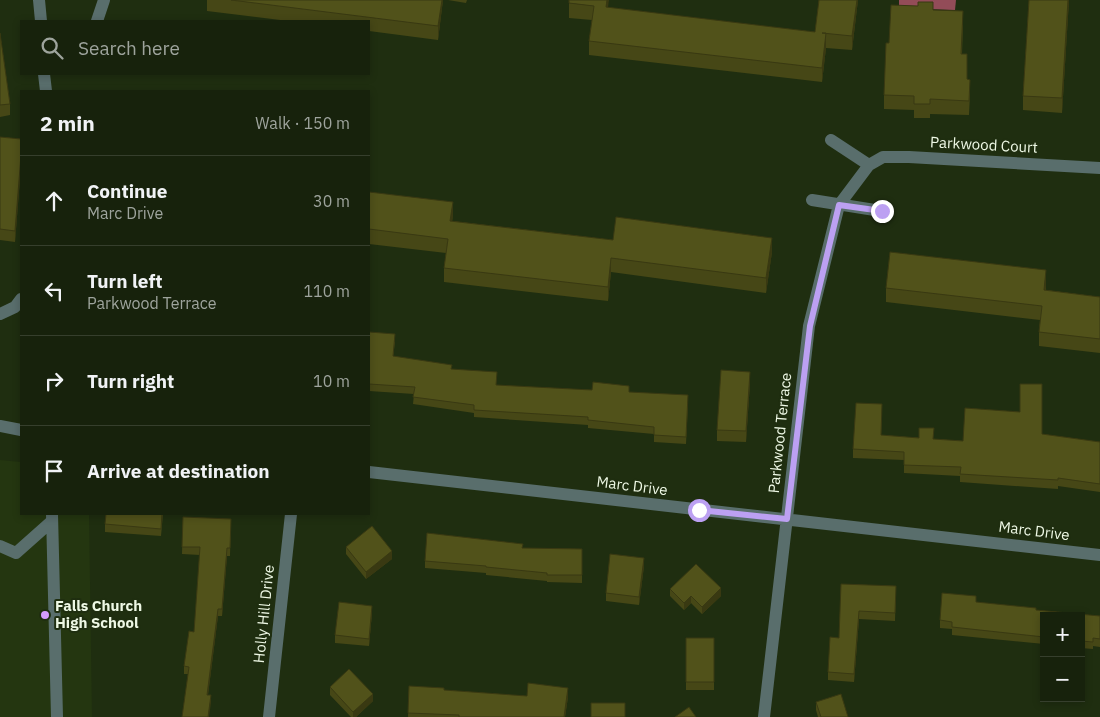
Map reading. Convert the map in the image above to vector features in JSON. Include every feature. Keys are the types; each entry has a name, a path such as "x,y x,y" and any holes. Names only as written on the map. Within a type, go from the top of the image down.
{"street":[{"path":"39,0 41,20"},
{"path":"97,20 104,0"},
{"path":"44,75 46,90"},
{"path":"831,140 869,165"},
{"name":"Parkwood Court","path":"869,165 884,157 909,157 1100,168"},
{"name":"Parkwood Terrace","path":"764,717 810,326 839,205 869,165"},
{"path":"812,200 882,211"},
{"path":"0,314 14,307 20,300"},
{"path":"0,426 20,430"},
{"name":"Marc Drive","path":"370,472 1100,555"},
{"name":"Holly Hill Drive","path":"269,717 292,515"},
{"path":"0,546 16,552 52,517"},
{"path":"52,517 57,717"}],"shaded area":[{"path":"899,0 956,0 955,10 899,8"},
{"name":"Falls Church High School","path":"0,460 20,462 20,515 89,515 92,717 0,717"}],"building":[{"path":"231,0 442,0 438,26"},
{"path":"569,0 607,0 606,7 815,32 819,0 857,0 852,36 826,33 822,68 589,41 594,6 569,3"},
{"path":"1029,0 1068,0 1062,98 1023,96"},
{"path":"918,2 933,2 933,10 963,11 961,54 967,54 967,79 970,80 969,101 930,99 930,104 914,104 914,96 884,95 886,43 889,43 891,5 918,6"},
{"path":"0,33 10,104 0,105"},
{"path":"0,137 20,139 20,168 15,231 0,229"},
{"path":"370,192 453,202 450,221 613,240 616,217 772,238 766,278 611,258 608,287 444,268 448,239 370,229"},
{"path":"890,252 1046,270 1044,290 1100,297 1100,339 1039,332 1042,306 886,288"},
{"path":"370,332 395,334 393,356 452,365 451,369 497,372 496,385 592,390 593,382 629,386 629,392 688,395 686,437 654,435 654,427 588,420 588,417 474,410 474,405 413,397 415,387 370,384"},
{"path":"721,370 750,372 746,431 717,430"},
{"path":"1020,384 1042,384 1042,434 1100,442 1100,484 1058,478 1058,480 960,474 961,467 904,465 904,452 853,449 856,403 882,404 881,435 919,438 919,428 934,428 933,439 963,441 965,408 1020,412"},
{"path":"106,515 162,515 161,529 105,524"},
{"path":"183,517 231,519 230,548 227,548 222,609 218,609 207,695 211,695 208,717 182,717 189,667 184,666 189,631 194,632 200,547 182,547"},
{"path":"372,526 392,551 366,572 346,547"},
{"path":"427,533 523,544 522,548 582,549 582,575 547,575 547,573 486,566 425,561"},
{"path":"610,554 644,558 639,597 606,593"},
{"path":"696,564 721,588 702,607 691,596 684,603 670,589"},
{"path":"841,584 896,586 895,613 859,611 854,674 828,672 830,637 839,638"},
{"path":"942,593 976,596 976,602 1057,612 1040,612 1040,637 952,627 952,622 940,620"},
{"path":"339,602 372,606 369,639 335,635"},
{"path":"1085,615 1100,616 1100,639 1093,638 1093,642 1085,641"},
{"path":"686,638 714,638 714,682 686,682"},
{"path":"349,669 373,694 353,712 330,687"},
{"path":"528,683 568,688 564,717 459,717 459,715 408,713 409,686 527,696"},
{"path":"841,694 848,717 821,717 816,702"},
{"path":"591,703 625,703 625,717 591,717"},
{"path":"689,707 696,717 675,717"}],"place":[{"name":"Falls Church High School","path":"45,615"}],"route":[{"path":"699,510 787,519 810,326 839,205 882,211"}]}
